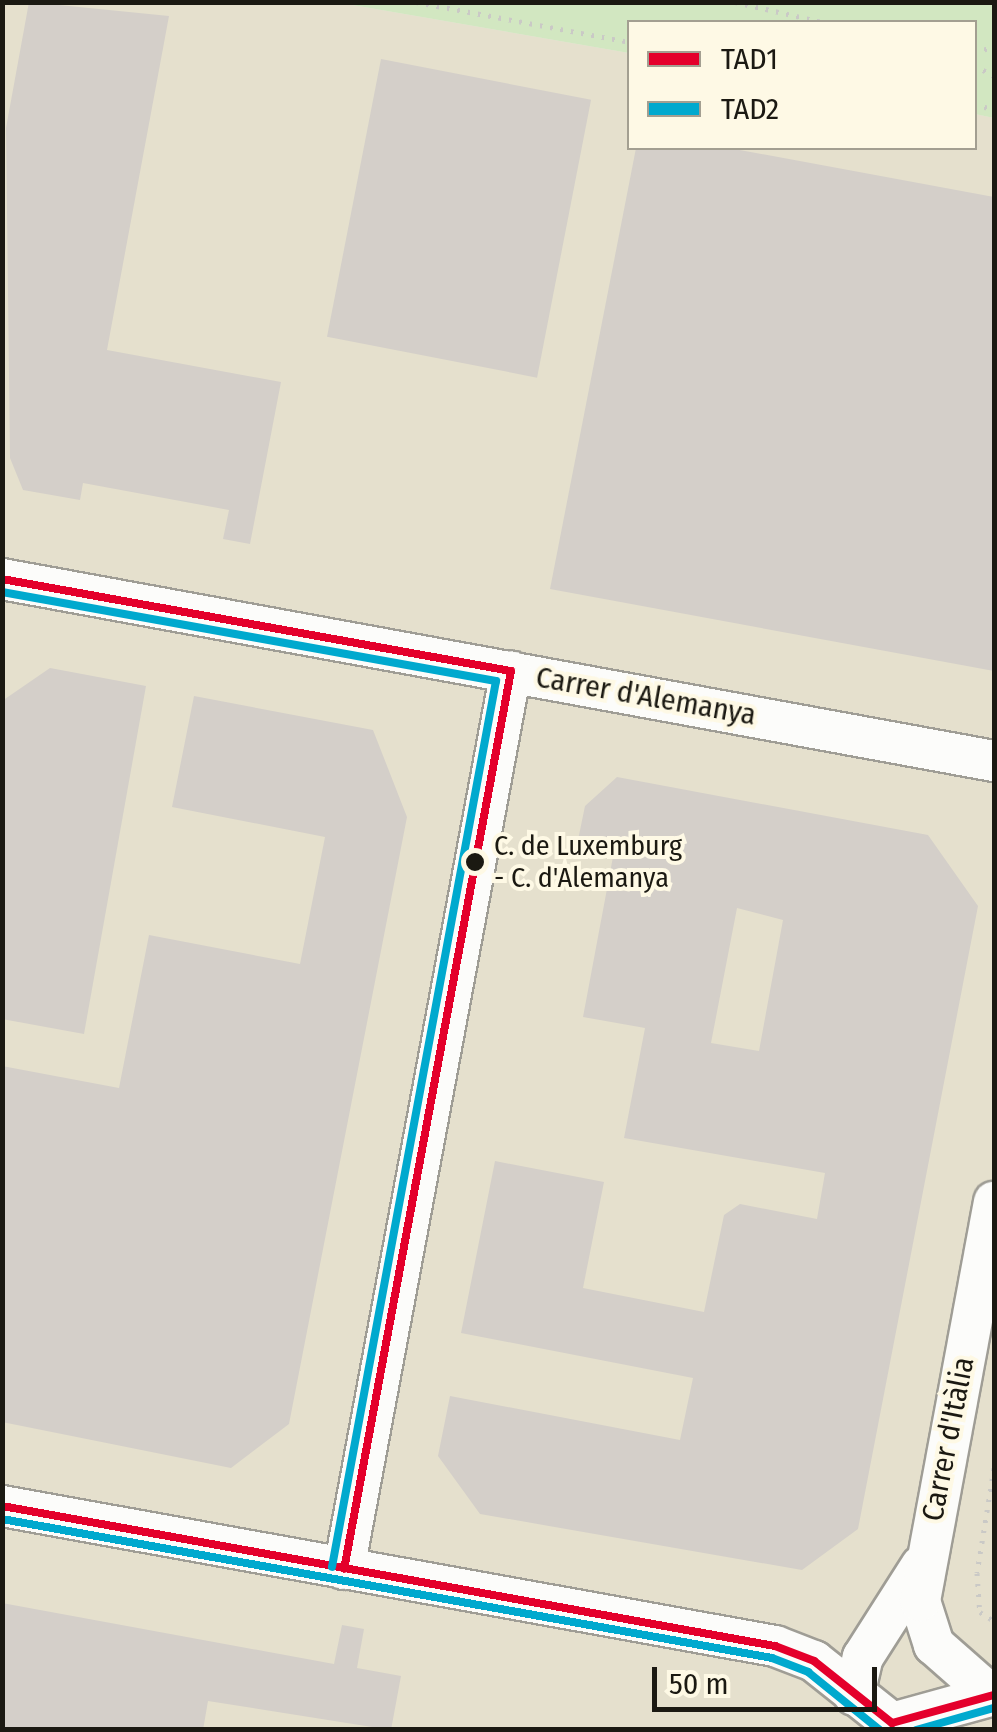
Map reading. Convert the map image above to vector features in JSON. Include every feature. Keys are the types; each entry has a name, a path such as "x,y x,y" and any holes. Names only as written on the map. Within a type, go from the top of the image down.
{"street":[{"name":"Carrer d'Alemanya","path":"2,579 994,761"},
{"path":"344,1569 511,671"},
{"name":"Carrer d'Itàlia","path":"993,1695 934,1645 920,1601 924,1558 994,1206"},
{"path":"2,1506 775,1646 814,1661 892,1726 993,1695"},
{"name":"Carrer d'Itàlia","path":"854,1695 863,1657 924,1558"}],"path":[{"path":"416,2 627,41"},
{"path":"735,2 813,20"},
{"path":"994,1468 977,1573 980,1612 994,1621"}],"shaded area":[{"path":"3,3 341,3 627,53 627,150 977,150 977,114 994,118 994,1729 3,1730"}],"green space":[{"path":"341,3 994,3 994,118 977,114 977,20 627,20 627,53"}],"building":[{"path":"29,2 169,16 107,350 281,382 250,544 223,539 229,510 83,483 80,500 23,490 10,458 6,128"},
{"path":"381,59 591,100 537,378 327,337"},
{"path":"636,150 740,150 994,197 994,671 550,589"},
{"path":"50,668 146,686 84,1034 2,1019 2,701"},
{"path":"194,696 373,730 407,817 289,1424 231,1468 2,1422 2,1066 119,1088 149,935 300,964 325,837 172,807"},
{"path":"617,777 928,835 978,906 858,1529 802,1570 480,1514 438,1456 450,1396 680,1440 693,1378 461,1333 495,1161 604,1182 583,1288 704,1312 724,1215 740,1204 817,1219 825,1173 624,1138 645,1028 583,1017 615,846 578,840 585,806","holes":["737,908 783,920 759,1051 711,1043"]},
{"path":"2,1603 334,1664 342,1625 364,1629 357,1668 401,1676 391,1730 208,1701 203,1730 2,1730"}],"transit line":[{"name":"TAD1","path":"2,579 511,671 344,1569"},
{"name":"TAD2","path":"2,592 496,681 332,1567"},
{"name":"TAD1","path":"2,1506 775,1646 814,1661 892,1723 994,1695"},
{"name":"TAD2","path":"2,1519 772,1658 808,1672 880,1730"},
{"name":"TAD2","path":"916,1730 994,1708"}],"place":[{"name":"C. de Luxemburg - C. d'Alemanya","path":"475,862"}]}
